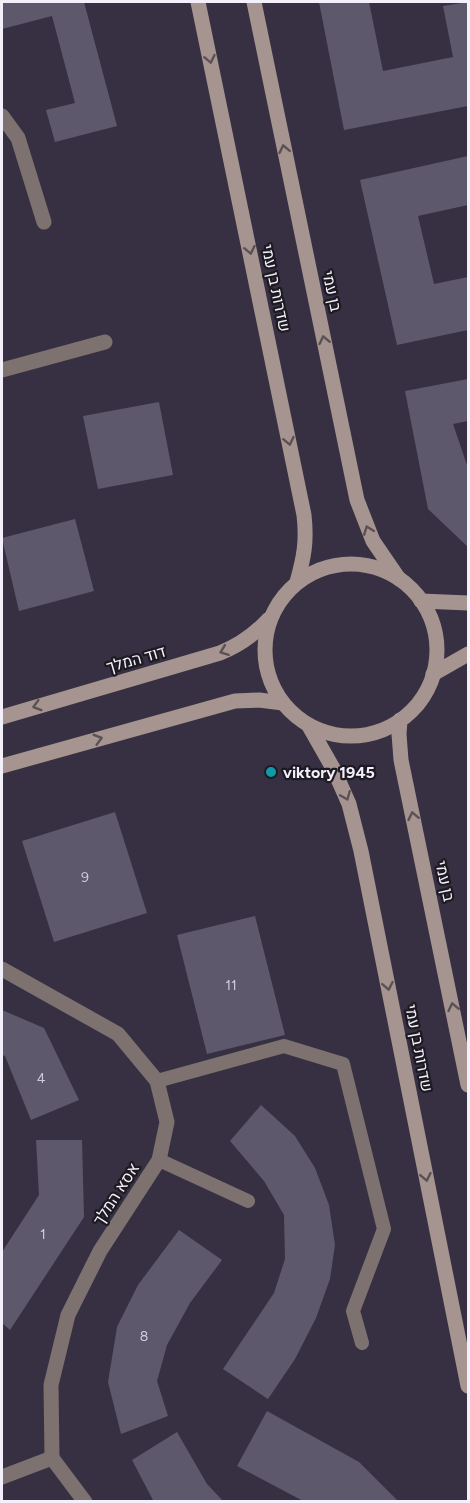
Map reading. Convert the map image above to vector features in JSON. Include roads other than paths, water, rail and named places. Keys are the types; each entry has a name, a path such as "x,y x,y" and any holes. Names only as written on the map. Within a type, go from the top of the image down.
{"main road":[{"name":"שדרות בן עמי","path":"198,2 304,515 305,554 297,582"},
{"name":"בן עמי","path":"254,2 357,500 373,541 399,579"},
{"path":"358,564 380,569 399,579 421,601 436,637 434,674 426,692 415,708 384,730 356,735 327,733 309,726 283,703 272,684 265,662 265,639 271,617 282,598 297,582 316,571 337,565 358,564"},
{"path":"421,601 468,603"},
{"name":"דוד המלך","path":"2,717 220,653 255,635 271,617"},
{"path":"434,674 461,656 468,654"},
{"path":"2,766 235,701 259,700 283,703"},
{"name":"בן עמי","path":"400,720 401,760 468,1085"},
{"name":"שדרות בן עמי","path":"309,726 334,770 352,814 468,1386"}],"street":[{"path":"2,117 18,138 44,222"},
{"path":"2,370 105,342"},
{"name":"אסא המלך","path":"2,969 118,1034 157,1081 167,1122 159,1160 100,1251 68,1315 51,1385 52,1458"},
{"path":"2,1477 52,1458 85,1502"}],"lane":[{"path":"157,1081 284,1046 343,1064 384,1228 353,1311 362,1343"},
{"path":"159,1160 248,1201"}],"place":[{"name":"viktory 1945","path":"271,772"}]}
